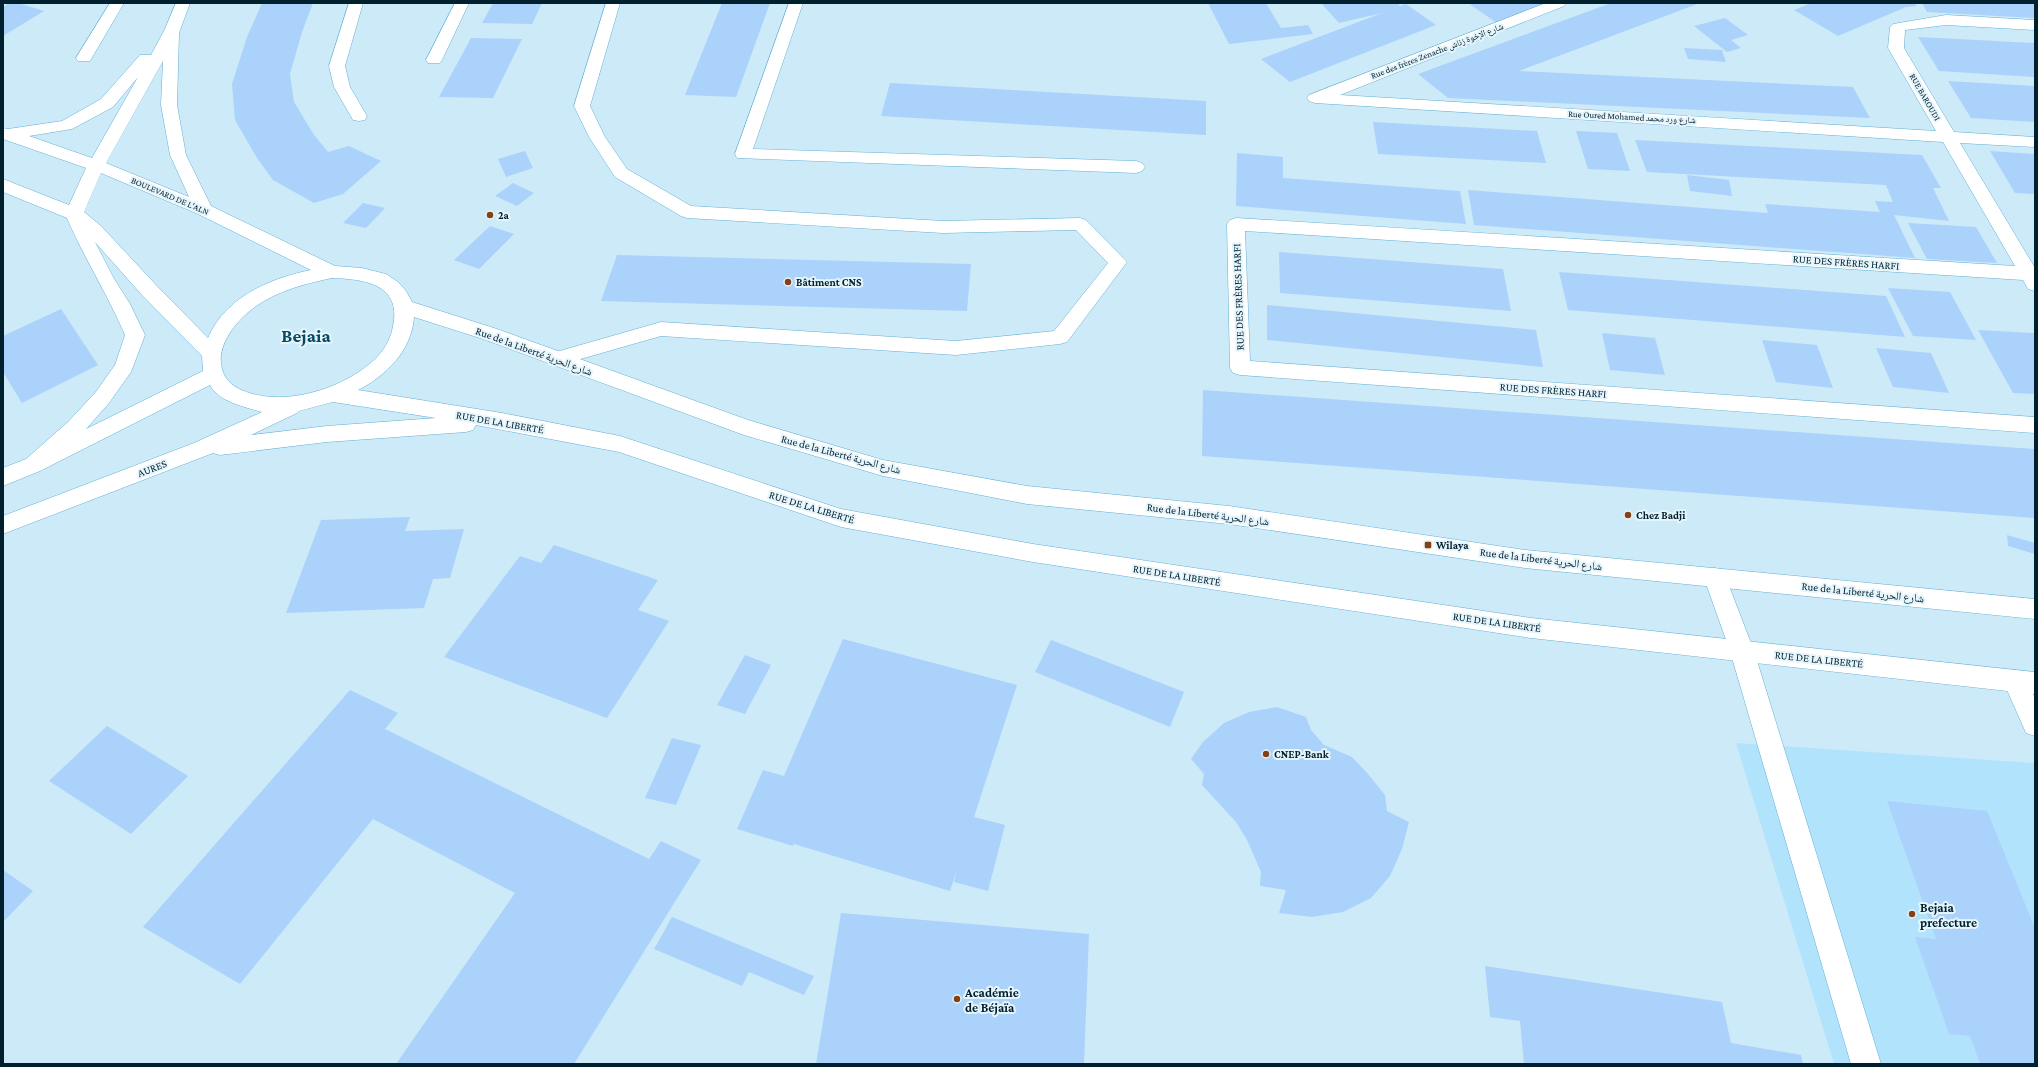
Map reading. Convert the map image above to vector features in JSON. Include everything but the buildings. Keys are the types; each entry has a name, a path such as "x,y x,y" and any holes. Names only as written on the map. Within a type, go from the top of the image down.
{"street":[{"path":"84,58 117,3"},
{"path":"33,465 75,428 102,398 124,367 135,335 121,304 105,279 92,254 74,214 96,165 172,31 183,3"},
{"path":"356,3 337,66 342,87 359,116"},
{"path":"434,60 462,3"},
{"path":"556,359 661,329 956,348 1060,337 1118,262 1080,224 943,227 687,212 621,173 596,137 582,106 613,3"},
{"path":"796,3 743,154 1136,168"},
{"name":"Rue des frères Zenache شارع الإخوة زناش","path":"1315,98 1559,3"},
{"name":"RUE BAROUDI","path":"2033,277 1896,48 1898,27 1946,20 2035,26"},
{"path":"5,134 66,125 107,103 172,31"},
{"path":"172,31 168,105 178,155 204,210"},
{"name":"Rue Oured Mohamed شارع ورد محمد","path":"1315,98 2035,142"},
{"name":"BOULEVARD DE L'ALN","path":"5,134 96,165 204,210 332,272"},
{"path":"3,185 74,214 95,230 149,290 211,353"},
{"name":"RUE DES FRÈRES HARFI","path":"2033,277 1236,224 1240,368 2035,425"},
{"path":"332,272 358,273 381,279 396,291 405,307 405,325 397,344 382,364 360,381 333,394 298,404 269,405 243,401 224,390 213,375 211,353 221,330 241,308 268,290 300,277 332,272"},
{"name":"Rue de la Liberté شارع الحرية","path":"405,307 490,334 744,427 883,468 1027,495 1229,515 1525,559 2035,609"},
{"path":"3,477 33,465 213,375"},
{"name":"RUE DE LA LIBERTÉ","path":"333,394 502,421 620,444 841,518 1033,553 1531,628 2025,682"},
{"name":"AURES","path":"3,525 200,449 298,404"},
{"path":"200,449 326,434 502,421"},
{"path":"1715,578 1742,651 1866,1064"},
{"path":"2025,682 2035,725"}],"shaded area":[{"name":"Bejaia prefecture","path":"1736,743 2035,763 2035,1064 1834,1064"}],"place":[{"name":"2a","path":"490,215"},
{"name":"Bâtiment CNS","path":"788,282"},
{"name":"Chez Badji","path":"1628,515"},
{"name":"Wilaya","path":"1428,545"},
{"name":"CNEP-Bank","path":"1266,754"},
{"name":"Bejaia prefecture","path":"1912,914"},
{"name":"Académie de Béjaïa","path":"957,999"}],"district":[{"name":"Bejaia","path":"306,335"}]}
